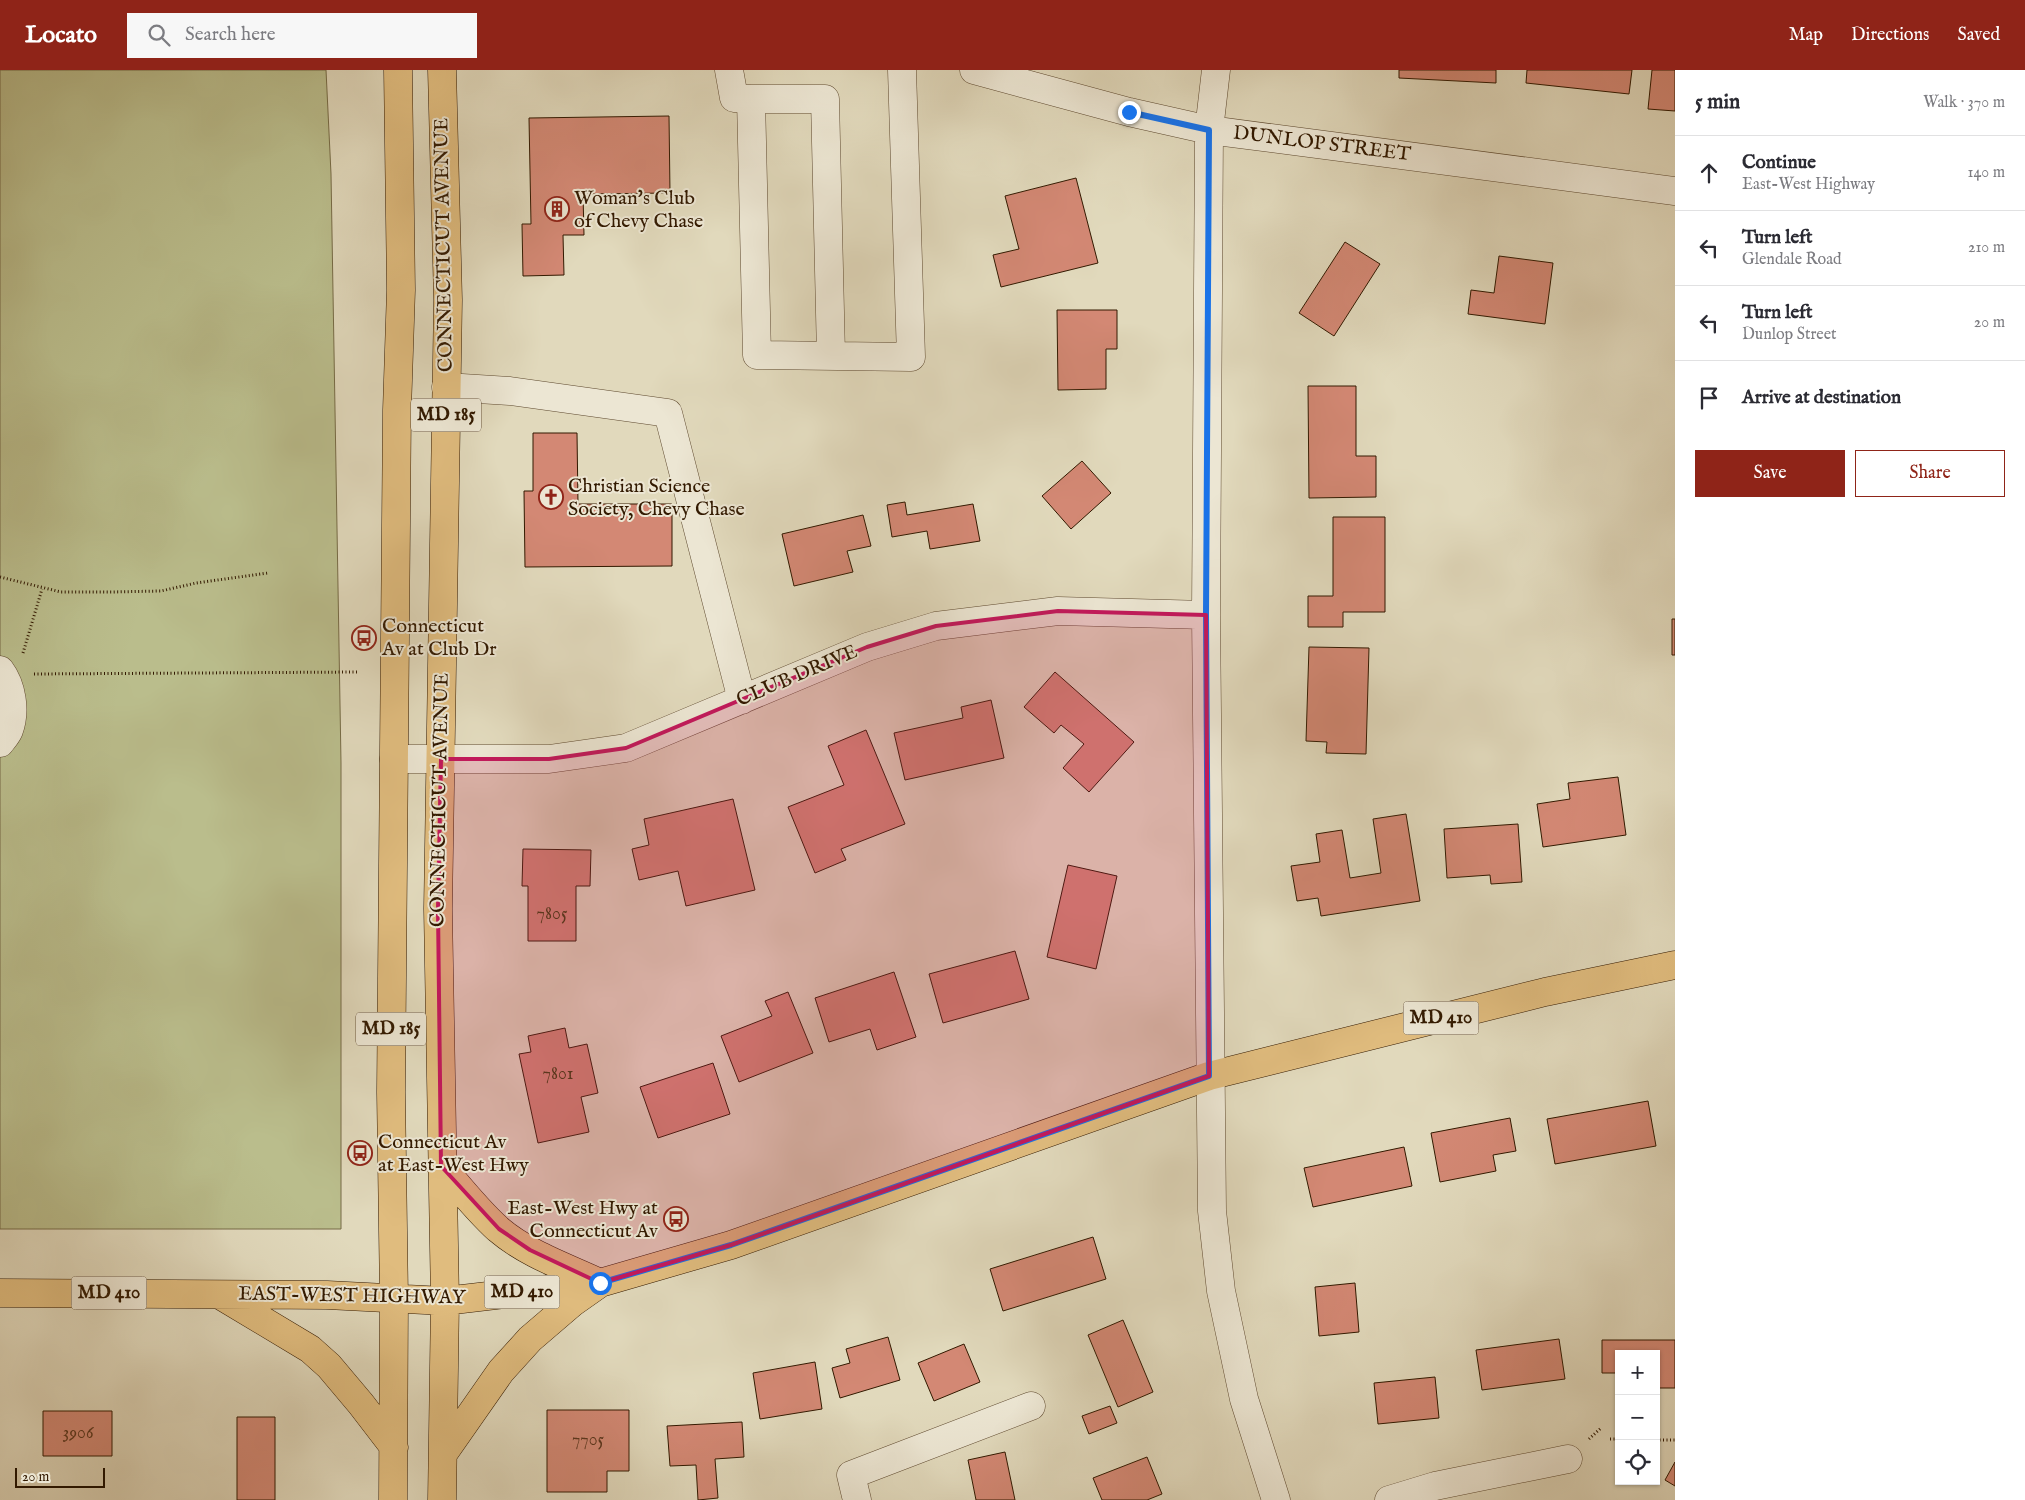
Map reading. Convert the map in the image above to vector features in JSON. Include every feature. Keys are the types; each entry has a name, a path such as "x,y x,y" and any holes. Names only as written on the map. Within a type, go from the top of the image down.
{"main road":[{"name":"MD 185","path":"393,1500 394,1298 391,1092 398,410 401,290 398,70"},
{"name":"CONNECTICUT AVENUE","path":"442,70 448,300 438,909 441,1166 445,1301 442,1500"},
{"name":"EAST-WEST HIGHWAY","path":"0,1293 327,1295 445,1301 600,1283 731,1245 1209,1076 1545,992 1675,965"},
{"path":"441,1166 475,1206 499,1230 530,1250 600,1283 572,1303 530,1339 501,1371 443,1454"},
{"path":"218,1294 310,1349 329,1366 394,1446"}],"street":[{"path":"729,70 734,98 826,99 831,355"},
{"path":"751,99 756,355 911,357 902,70"},
{"name":"DUNLOP STREET","path":"974,70 1129,112 1209,130 1675,190"},
{"path":"1216,70 1209,130 1206,615 1209,1076 1212,1210 1221,1291 1244,1399 1276,1500"},
{"path":"446,387 510,391 668,413 742,700"},
{"name":"CLUB DRIVE","path":"394,760 549,760 626,748 867,647 936,626 1058,611 1206,615"},
{"path":"0,743 9,732 14,710 7,679 11,663"},
{"path":"857,1500 851,1476 1031,1406"},
{"path":"1389,1500 1435,1486 1568,1458"}],"path":[{"path":"0,578 61,592 162,591 196,583 268,573"},
{"path":"11,663 42,589"},
{"path":"29,674 358,672"},
{"path":"1610,1439 1615,1439"},
{"path":"1660,1440 1675,1440"}],"highlighted area":[{"path":"1058,611 1206,615 1209,1076 731,1245 600,1283 530,1250 499,1229 441,1166 438,909 441,759 549,759 626,748 867,647 936,626"}],"green space":[{"path":"0,70 326,70 331,174 341,763 341,1229 0,1229"}],"building":[{"path":"1399,70 1496,70 1496,83 1399,78"},
{"path":"1527,70 1632,70 1629,94 1526,83"},
{"path":"1652,70 1675,70 1675,111 1648,109"},
{"name":"Woman's Club of Chevy Chase","path":"669,116 670,193 583,194 584,235 563,235 564,275 523,276 522,224 531,224 529,118"},
{"path":"1076,178 1098,263 1001,287 993,255 1019,249 1005,196"},
{"path":"1345,242 1380,264 1334,336 1299,313"},
{"path":"1499,256 1553,263 1545,324 1468,314 1471,290 1494,293"},
{"path":"1057,310 1117,310 1117,349 1106,349 1106,389 1058,390"},
{"path":"1308,386 1356,386 1356,456 1376,456 1376,497 1309,498"},
{"name":"Christian Science Society, Chevy Chase","path":"533,433 577,433 578,504 672,504 672,566 525,567 524,491 533,491"},
{"path":"1082,461 1111,493 1071,529 1042,496"},
{"path":"905,502 907,515 973,504 980,541 930,549 927,531 892,537 887,505"},
{"path":"863,515 871,546 847,551 853,572 794,586 782,534"},
{"path":"1333,517 1385,517 1385,612 1343,612 1343,627 1308,627 1308,596 1333,596"},
{"path":"1672,619 1675,619 1675,655 1672,655"},
{"path":"1309,647 1369,648 1366,754 1326,753 1327,742 1306,741"},
{"path":"1055,672 1134,742 1089,792 1063,768 1084,744 1061,725 1054,733 1024,707"},
{"path":"991,700 1004,758 905,780 894,733 963,718 961,707"},
{"path":"866,730 905,824 841,849 846,860 815,873 788,807 844,785 828,746"},
{"path":"1618,777 1626,835 1543,847 1537,804 1570,799 1568,783"},
{"path":"733,799 755,890 686,906 678,871 639,880 632,849 649,845 644,819"},
{"path":"1406,814 1420,901 1321,916 1318,898 1297,901 1291,866 1320,862 1316,834 1342,830 1350,878 1381,873 1373,819"},
{"path":"1518,824 1522,882 1491,884 1490,875 1447,878 1444,829"},
{"path":"523,849 591,850 590,886 576,886 576,941 528,941 528,886 522,886"},
{"path":"1068,865 1117,876 1096,969 1047,957"},
{"path":"1015,951 1029,999 943,1023 929,974"},
{"path":"894,972 916,1037 877,1050 870,1029 829,1042 815,998"},
{"path":"788,992 813,1053 739,1082 721,1036 772,1016 765,1001"},
{"path":"565,1028 569,1048 587,1044 598,1093 581,1097 589,1132 538,1143 519,1054 531,1052 528,1036"},
{"path":"713,1063 730,1114 658,1138 640,1087"},
{"path":"1648,1101 1656,1146 1555,1164 1547,1119"},
{"path":"1510,1118 1516,1151 1493,1155 1496,1171 1440,1182 1431,1133"},
{"path":"1404,1147 1412,1186 1313,1207 1304,1168"},
{"path":"1093,1237 1106,1279 1003,1311 990,1269"},
{"path":"1355,1283 1359,1332 1319,1336 1315,1287"},
{"path":"1123,1320 1153,1392 1118,1407 1088,1335"},
{"path":"888,1337 900,1380 840,1398 832,1368 850,1363 846,1349"},
{"path":"1559,1339 1565,1379 1482,1390 1476,1350"},
{"path":"1602,1340 1675,1340 1675,1388 1660,1388 1660,1350 1615,1350 1615,1373 1602,1373"},
{"path":"964,1344 980,1382 934,1401 918,1363"},
{"path":"815,1362 822,1409 760,1419 753,1373"},
{"path":"1435,1377 1439,1418 1378,1424 1374,1383"},
{"path":"1110,1406 1117,1423 1089,1434 1082,1416"},
{"path":"547,1410 629,1410 629,1471 607,1471 607,1492 547,1492"},
{"path":"43,1411 112,1411 112,1456 43,1456"},
{"path":"237,1417 275,1417 275,1500 237,1500"},
{"path":"742,1422 744,1457 715,1459 718,1498 698,1500 696,1465 670,1466 667,1426"},
{"path":"1005,1452 1015,1500 976,1500 968,1460"},
{"path":"1147,1457 1162,1494 1147,1500 1102,1500 1093,1478"},
{"path":"1675,1462 1675,1486 1665,1480"}],"place":[{"name":"Woman's Club of Chevy Chase","path":"557,209"},
{"name":"Christian Science Society, Chevy Chase","path":"551,497"},
{"name":"Connecticut Av at Club Dr","path":"364,638"},
{"name":"Connecticut Av at East-West Hwy","path":"360,1153"},
{"name":"East-West Hwy at Connecticut Av","path":"676,1219"}],"route":[{"path":"600,1283 731,1245 1209,1076 1206,615 1209,130 1129,112"}]}
